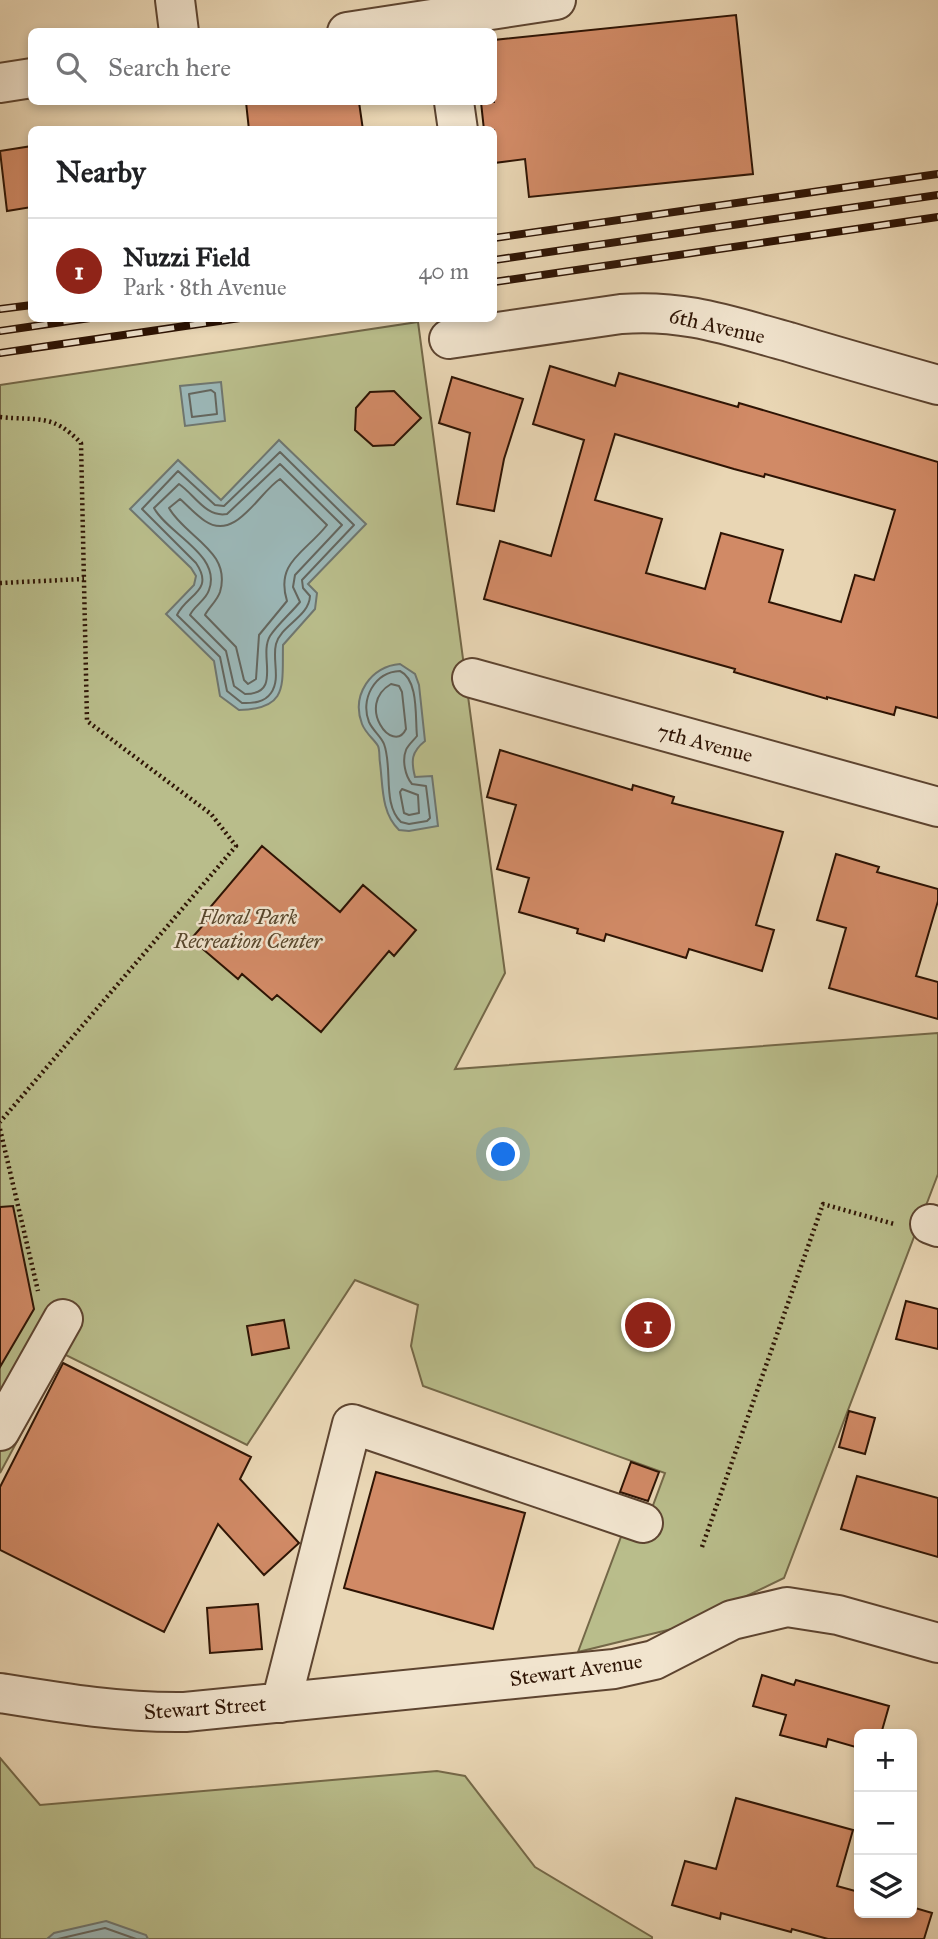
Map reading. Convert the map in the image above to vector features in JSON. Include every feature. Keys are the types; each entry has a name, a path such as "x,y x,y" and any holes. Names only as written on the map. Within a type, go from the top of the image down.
{"street":[{"path":"174,0 178,28"},
{"path":"396,28 444,24 556,0"},
{"path":"0,83 28,79"},
{"path":"454,105 457,126"},
{"name":"6th Avenue","path":"449,339 621,314 674,314 717,322 938,385"},
{"name":"7th Avenue","path":"472,678 938,807"},
{"path":"0,1431 51,1307"},
{"path":"281,1703 352,1424 643,1523"},
{"name":"Stewart Avenue","path":"368,1694 614,1669 654,1660 732,1620 787,1607 838,1615 938,1643"},
{"name":"Stewart Street","path":"0,1693 140,1713 185,1712 368,1694"}],"path":[{"path":"0,417 47,419 66,428 81,443 87,721 211,814 236,846 0,1122"},
{"path":"0,583 84,579"},
{"path":"0,1129 51,1307"},
{"path":"702,1547 823,1205 908,1228 934,1225"}],"green space":[{"name":"Floral Park Recreation Center","path":"418,322 505,973 455,1069 938,1033 938,1174 784,1578 684,1626 578,1652 634,1502 652,1508 665,1473 423,1386 411,1346 418,1305 355,1280 247,1445 64,1354 0,1473 0,385"},
{"path":"0,1758 40,1805 437,1771 465,1776 535,1867 652,1939 0,1939"}],"water":[{"path":"221,382 225,421 185,426 180,386"},
{"path":"279,440 366,524 308,584 317,593 315,609 283,645 282,683 275,700 255,709 239,710 220,696 214,661 166,614 194,585 196,576 130,509 178,460 221,500"},
{"path":"400,664 415,674 419,685 425,741 413,757 413,766 415,777 432,776 438,826 409,831 399,830 389,816 384,799 379,748 364,728 359,713 362,693 372,676 380,670"},
{"path":"106,1921 146,1935 148,1939 47,1939 54,1933"}],"building":[{"path":"736,15 753,174 529,197 525,159 497,163 497,126 484,126 481,105 497,105 497,40"},
{"path":"246,105 359,105 362,126 249,126"},
{"path":"28,147 28,208 7,211 0,151"},
{"path":"550,366 615,386 619,373 738,407 739,403 938,462 938,718 896,707 894,715 827,699 734,672 735,669 484,599 500,541 551,556 584,440 533,424","holes":["615,434 764,477 765,474 895,510 874,580 855,575 841,622 769,602 783,550 721,533 705,589 646,573 662,519 595,500"]},
{"path":"452,377 523,399 504,459 494,511 457,504 470,433 439,423"},
{"path":"394,391 421,418 394,445 373,446 355,430 356,408 370,392"},
{"path":"500,750 632,790 633,785 674,797 672,803 783,832 756,925 774,930 762,971 689,949 686,958 606,934 604,941 577,933 578,929 519,912 529,878 497,869 516,805 487,797"},
{"path":"262,846 340,912 363,885 416,930 394,956 389,951 321,1032 277,995 272,1000 242,974 238,979 191,939 212,915 207,911"},
{"path":"836,854 879,867 877,872 938,889 938,901 916,976 938,982 938,1019 829,988 846,928 817,920"},
{"path":"13,1206 34,1309 0,1367 0,1207"},
{"path":"906,1301 938,1309 938,1349 896,1339"},
{"path":"284,1320 289,1348 252,1355 247,1326"},
{"path":"63,1363 251,1457 240,1479 299,1543 264,1575 218,1524 164,1632 0,1550 0,1487"},
{"path":"849,1411 875,1418 865,1454 839,1447"},
{"path":"631,1462 659,1472 648,1501 620,1492"},
{"path":"376,1472 525,1513 493,1629 344,1588"},
{"path":"857,1476 938,1498 938,1557 841,1529"},
{"path":"258,1604 262,1649 210,1653 207,1608"},
{"path":"762,1675 794,1685 796,1680 889,1706 882,1729 854,1729 854,1747 828,1739 826,1747 780,1735 786,1715 753,1706"},
{"path":"736,1798 853,1830 837,1886 854,1891 854,1918 917,1918 917,1908 932,1913 924,1939 828,1939 721,1913 720,1919 672,1905 685,1861 716,1869"}],"railway":[{"path":"497,238 938,174"},
{"path":"497,260 938,195"},
{"path":"497,282 938,217"},
{"path":"0,309 28,306"},
{"path":"0,331 62,322"},
{"path":"0,353 213,322"}],"place":[{"name":"Nuzzi Field","path":"648,1325"}]}
